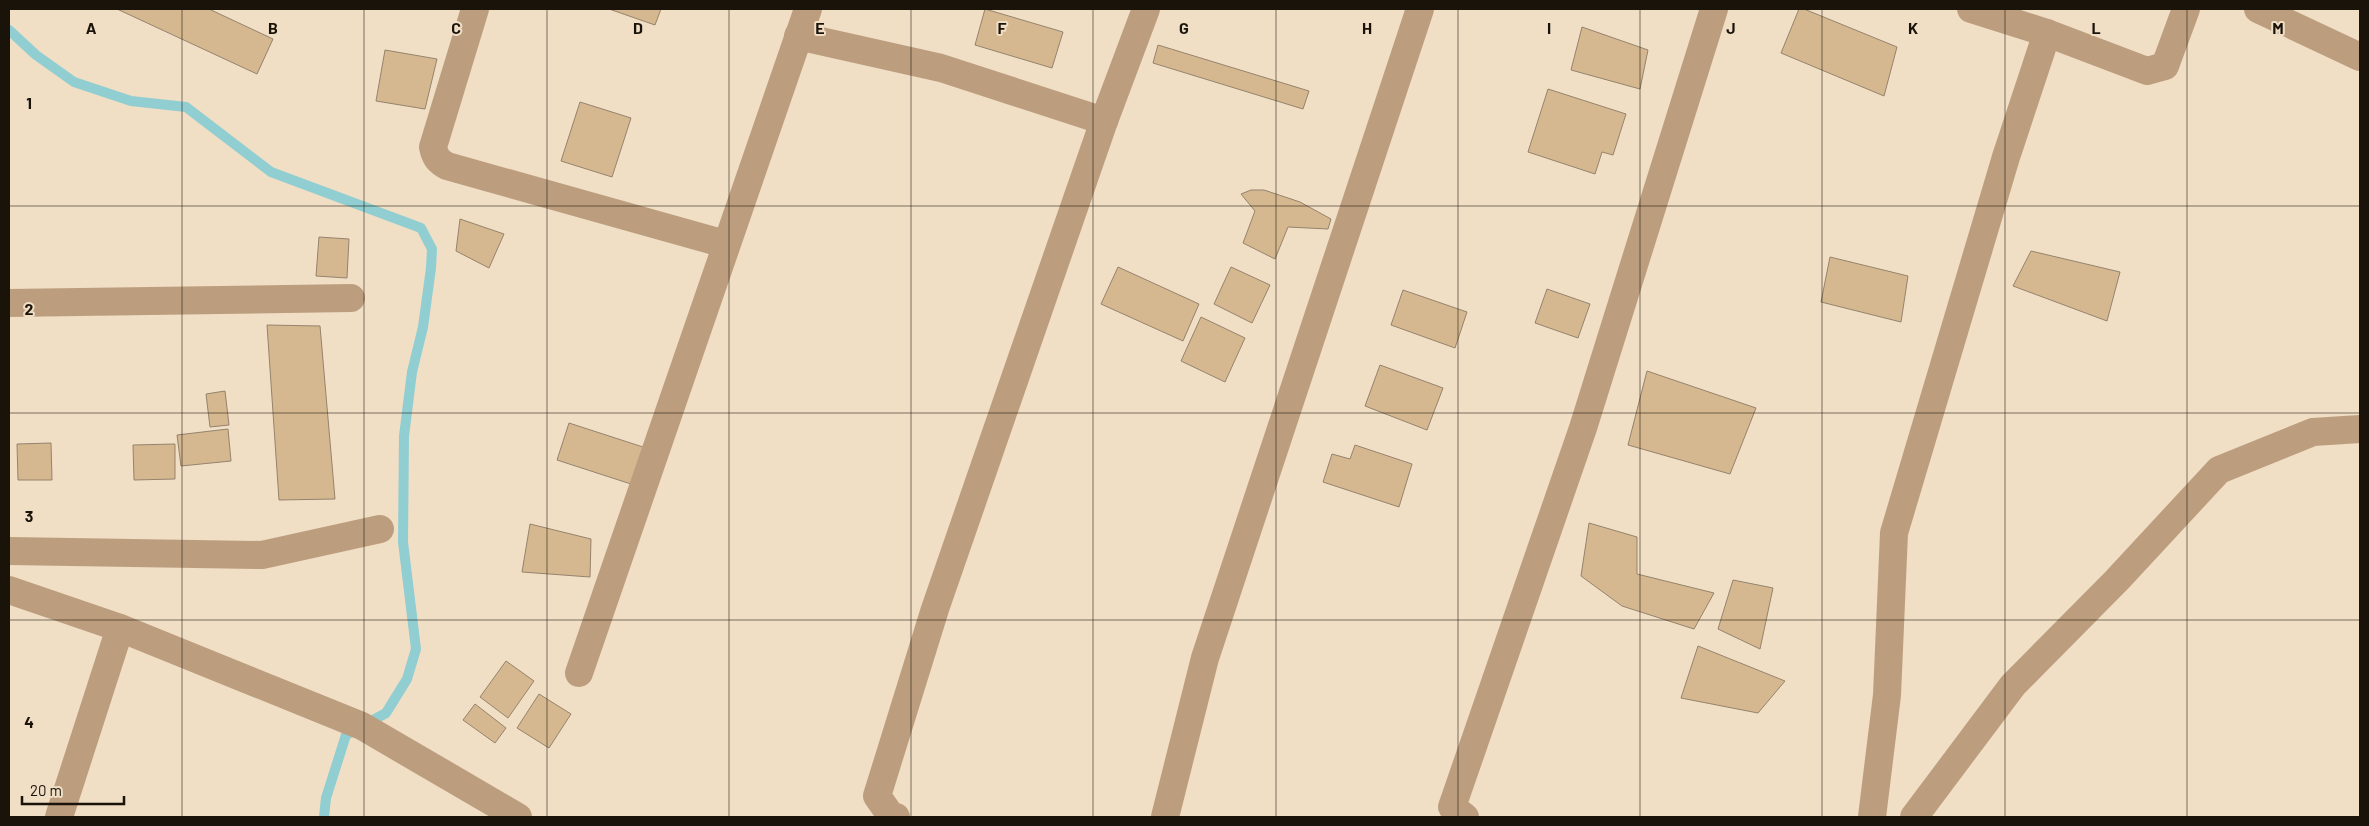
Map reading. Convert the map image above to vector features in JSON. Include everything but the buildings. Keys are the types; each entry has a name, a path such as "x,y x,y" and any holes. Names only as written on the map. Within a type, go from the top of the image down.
{"street":[{"path":"475,9 433,147 434,155 440,162 447,166 725,244"},
{"path":"579,673 725,244 808,9"},
{"path":"896,817 891,816 877,796 935,609 1104,121 1146,9"},
{"path":"1165,817 1205,658 1420,9"},
{"path":"1465,817 1452,807 1583,428 1714,9"},
{"path":"1971,9 2047,33 2147,71 2165,66 2186,9"},
{"path":"2258,9 2360,57"},
{"path":"1872,817 1886,695 1894,533 2006,157 2047,33"},
{"path":"798,36 941,68 1104,121"},
{"path":"9,303 350,298"},
{"path":"1914,817 2013,685 2117,580 2220,470 2313,432 2360,429"},
{"path":"9,551 262,555 380,529"},
{"path":"9,590 120,628 362,726 518,817"},
{"path":"59,817 120,628"}],"waterway":[{"path":"9,30 36,55 74,82 131,101 186,107 271,172 421,228 432,249 423,327 412,372 404,436 403,542 416,649 407,679 386,713 346,735 326,798 324,817"}]}
